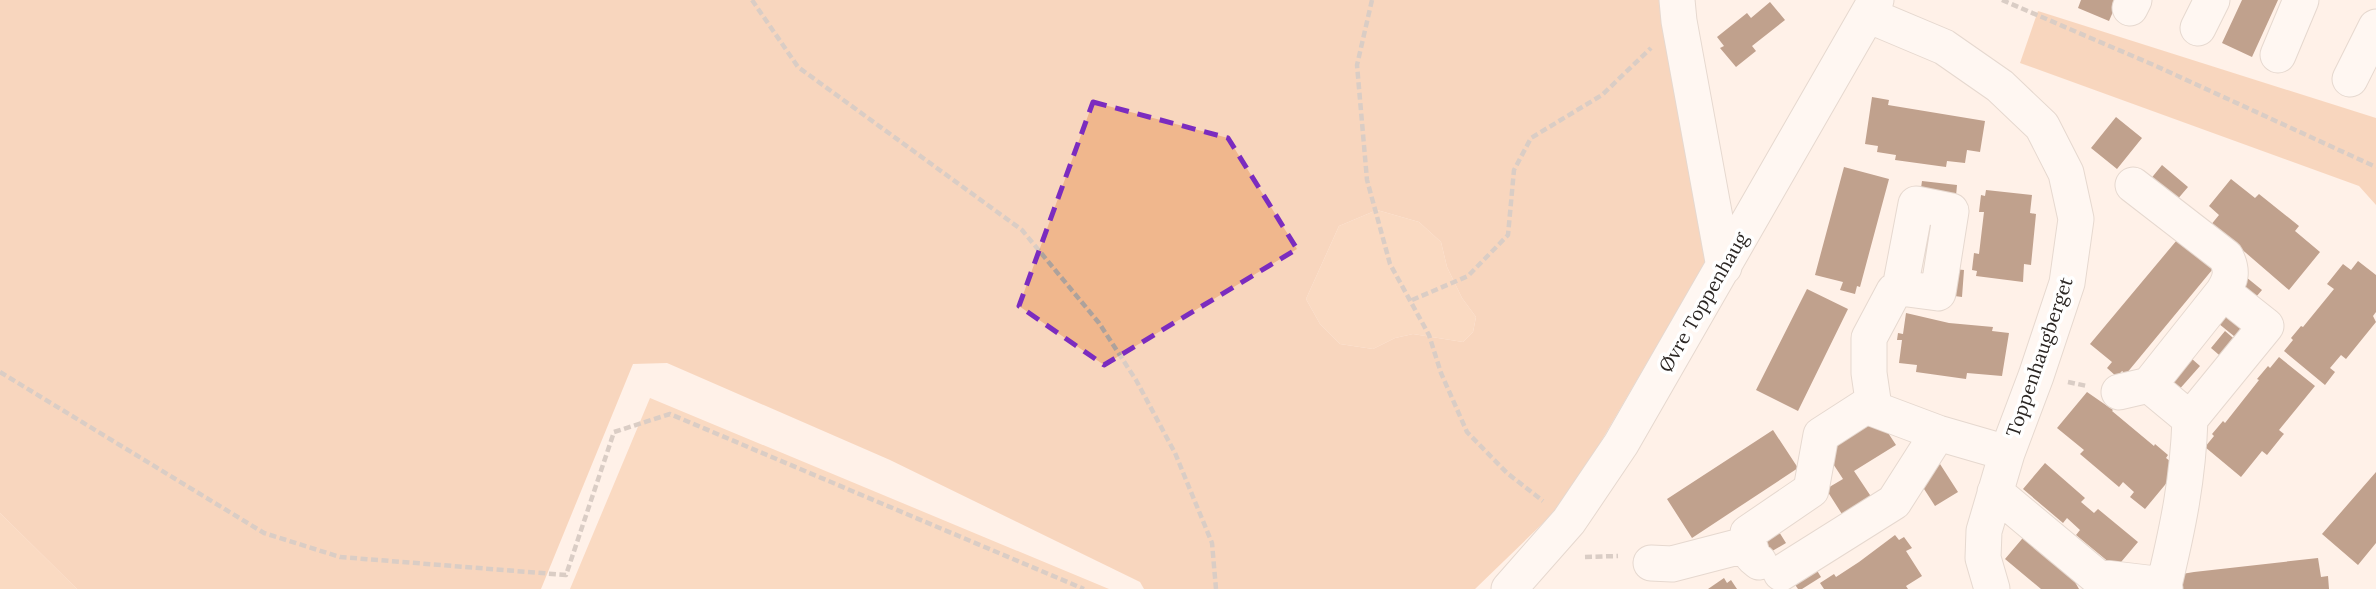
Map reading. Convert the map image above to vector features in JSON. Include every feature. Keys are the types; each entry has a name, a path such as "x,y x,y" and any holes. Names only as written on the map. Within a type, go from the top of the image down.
{"street":[{"path":"2278,55 2301,0"},
{"name":"Øvre Toppenhaug","path":"1509,589 1569,521 1620,444 1872,8"},
{"name":"Toppenhaugberget","path":"1872,8 1944,47 2000,86 2042,126 2066,173 2076,219 2067,283 2007,453 1984,531 1983,558 1992,589"},
{"path":"1678,10 1724,267"},
{"path":"2350,79 2376,27"},
{"path":"2133,185 2226,257 2232,268 2230,282 2223,292 2134,389 2190,419"},
{"path":"1874,407 1869,373 1869,338 1894,291 1900,288"},
{"path":"1995,492 2098,583 2164,587 2180,520 2189,466 2190,419 2266,326 2223,292"},
{"path":"1938,433 1894,502 1787,581 1767,571 1753,557 1748,533 1811,490 1821,435 1866,406 1938,433 2007,453"},
{"path":"1651,563 1672,564 1749,544"}],"path":[{"path":"752,0 798,67 1022,230 1099,323 1136,380 1175,453 1212,543 1216,589"},
{"path":"1373,0 1357,65 1367,180 1390,264 1429,335 1441,373 1467,432 1507,473 1569,521"},
{"path":"2003,0 2156,66 2376,167"},
{"path":"1412,300 1468,276 1507,235 1514,170 1531,138 1602,95 1678,10"},
{"path":"0,372 264,533 340,557 566,575 614,432 670,414 1084,589"},
{"path":"2036,376 2134,389"},
{"path":"1536,559 1641,555 1651,563"}],"highlighted area":[{"path":"1093,102 1228,138 1297,249 1104,365 1019,306"}],"shaded area":[{"path":"0,0 1691,0 1712,251 1567,500 1475,589 1144,589 1140,582 890,460 667,363 633,364 541,589 77,589 0,513","holes":["1377,210 1419,222 1441,242 1447,267 1462,298 1476,317 1473,332 1463,342 1413,334 1395,338 1373,349 1340,344 1320,324 1306,299 1339,226"]},
{"path":"2038,11 2376,118 2376,205 2359,186 2020,63"},
{"path":"1377,210 1419,222 1441,242 1447,267 1462,298 1476,317 1473,332 1463,342 1413,334 1395,338 1373,349 1340,344 1320,324 1306,299 1339,226"},
{"path":"650,398 1109,589 570,589"},
{"path":"0,513 77,589 0,589"}],"building":[{"path":"2081,0 2118,0 2109,21 2078,8"},
{"path":"2242,0 2278,0 2252,57 2222,43"},
{"path":"1770,2 1785,20 1752,46 1756,51 1736,67 1720,48 1724,46 1717,37 1747,13 1751,18"},
{"path":"1872,97 1889,100 1888,105 1985,121 1980,152 1967,150 1965,163 1947,161 1946,167 1895,160 1896,155 1877,152 1878,146 1865,144"},
{"path":"2116,117 2142,138 2117,169 2091,148"},
{"path":"2162,165 2188,187 2170,208 2145,186"},
{"path":"1844,167 1889,179 1860,287 1857,286 1855,294 1840,290 1843,282 1815,275"},
{"path":"2231,179 2255,198 2259,194 2299,226 2295,231 2320,252 2289,290 2224,234 2210,226 2219,215 2209,206"},
{"path":"1922,181 1957,185 1955,207 1919,202"},
{"path":"1986,190 2032,195 2030,213 2036,214 2031,265 2024,264 2023,282 1976,276 1977,271 1972,270 1974,253 1979,254 1984,212 1979,212 1981,195 1985,196"},
{"path":"2182,234 2217,264 2126,374 2122,371 2117,377 2107,368 2112,362 2090,344"},
{"path":"2358,261 2376,275 2376,312 2373,316 2376,322 2346,359 2341,355 2330,368 2335,372 2325,385 2284,351 2293,340 2291,338 2334,289 2327,284 2343,264 2351,270"},
{"path":"1943,268 1964,270 1962,297 1940,294"},
{"path":"2246,277 2262,290 2250,304 2234,291"},
{"path":"1807,289 1848,309 1798,411 1756,390"},
{"path":"2226,302 2254,324 2240,341 2213,319"},
{"path":"1906,313 1949,323 1993,327 1992,331 2009,333 2002,376 1967,373 1966,379 1916,372 1917,365 1899,363 1902,340 1897,340 1898,333 1903,334"},
{"path":"2225,331 2239,343 2225,360 2211,348"},
{"path":"2183,351 2200,366 2177,392 2161,378"},
{"path":"2279,357 2315,386 2279,430 2284,434 2267,455 2262,451 2241,477 2205,447 2214,436 2212,434 2223,421 2225,423 2259,380 2257,379"},
{"path":"2087,392 2113,410 2154,446 2155,444 2168,455 2166,458 2179,468 2145,509 2130,497 2134,492 2123,482 2119,487 2080,454 2084,450 2057,428"},
{"path":"1877,416 1896,445 1854,471 1876,504 1847,522 1826,489 1843,479 1824,450"},
{"path":"1773,430 1798,468 1692,538 1667,499"},
{"path":"2045,463 2085,498 2081,502 2094,513 2098,509 2138,542 2116,568 2076,535 2080,530 2067,518 2063,523 2023,489"},
{"path":"1940,464 1958,492 1935,506 1917,478"},
{"path":"2376,472 2376,543 2358,565 2322,534"},
{"path":"1776,527 1786,543 1767,554 1758,538"},
{"path":"2027,533 2065,565 2079,589 2041,589 2005,559"},
{"path":"1895,535 1899,540 1904,537 1912,548 1906,551 1922,576 1906,586 1908,589 1824,589 1820,583 1834,574 1836,577"},
{"path":"2318,558 2321,577 2328,576 2329,589 2183,589 2182,574"},
{"path":"1816,569 1821,577 1802,589 1798,589 1787,573"},
{"path":"1724,578 1727,583 1731,580 1737,589 1708,589"}]}
